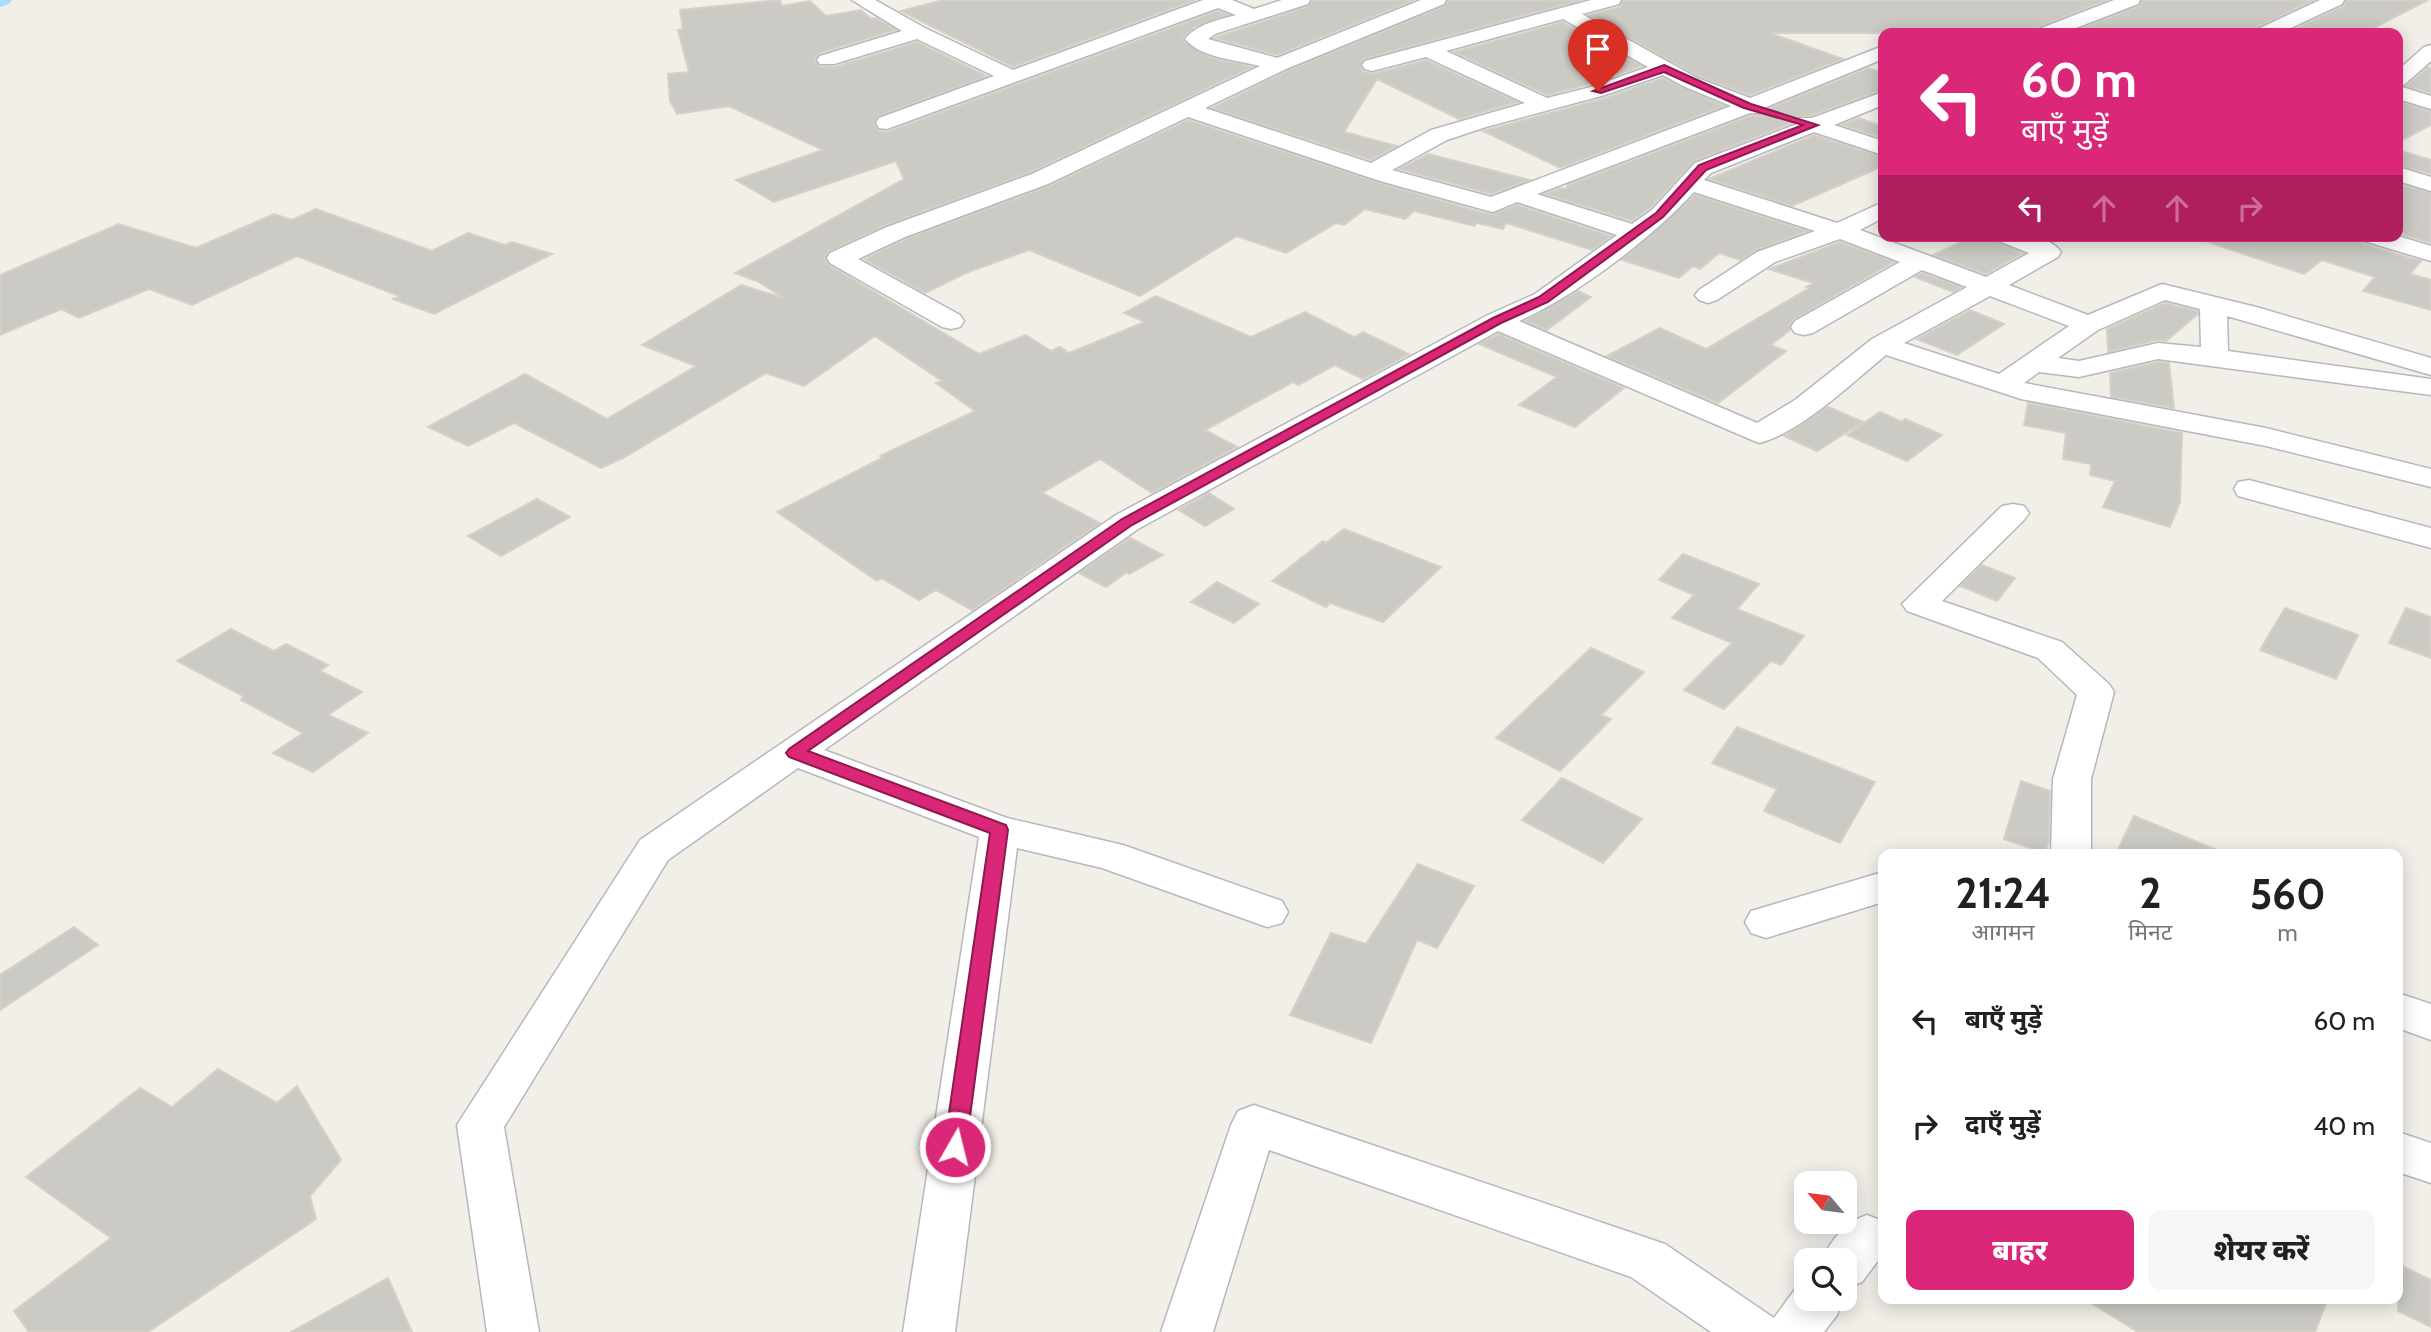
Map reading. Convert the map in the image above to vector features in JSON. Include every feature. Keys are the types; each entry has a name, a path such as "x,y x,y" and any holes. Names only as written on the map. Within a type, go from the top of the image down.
{"street":[{"path":"1279,65 1205,46 1195,39 1208,30 1301,0"},
{"path":"951,321 839,258 896,232 1040,179 1279,65 1437,0"},
{"path":"1372,65 1612,0"},
{"path":"2059,28 2131,0"},
{"path":"2276,28 2335,0"},
{"path":"871,1 918,32 1012,77"},
{"path":"887,123 1220,1 1253,15"},
{"path":"1566,13 1664,68 1747,106 1878,146"},
{"path":"827,60 918,32"},
{"path":"1428,50 1546,105"},
{"path":"2403,76 2431,51"},
{"path":"1186,109 1373,171 1493,205 1515,194 1878,54"},
{"path":"1373,171 1439,135 1619,85 1664,68"},
{"path":"2403,94 2431,103"},
{"path":"513,1332 480,1125 654,850 1127,522 1497,321 1544,300 1660,215 1703,168 1878,100"},
{"path":"2403,176 2431,184"},
{"path":"1689,183 1840,231 2089,324"},
{"path":"1515,194 1634,233"},
{"path":"1708,295 1766,257 1840,231 1878,212"},
{"path":"1497,321 1759,433 1805,406 1882,345 2049,252 2023,242"},
{"path":"2392,242 2431,254"},
{"path":"1804,327 1922,260"},
{"path":"2002,385 2089,324 2162,292 2431,367"},
{"path":"2213,305 2215,357"},
{"path":"1882,345 2021,391 2266,437 2431,478"},
{"path":"2034,363 2079,369 2158,351 2431,387"},
{"path":"2249,489 2431,538"},
{"path":"2013,513 1919,604 2050,650 2096,692 2073,779 2071,849"},
{"path":"795,753 1000,830 1109,855 1267,912"},
{"path":"929,1332 1000,830"},
{"path":"1766,922 1878,888"},
{"path":"2403,1012 2431,1022"},
{"path":"1187,1332 1254,1125 1647,1261 1754,1332"},
{"path":"2403,1154 2431,1163"},
{"path":"1793,1332 1809,1311"}],"building":[{"path":"780,0 782,6 810,1 826,16 861,10 871,19 876,18 896,30 819,53 814,60 820,67 835,67 917,42 987,76 878,116 874,124 879,131 887,132 1218,11 1228,15 1194,27 1183,37 1183,41 1209,57 1252,67 1031,172 886,225 828,252 825,259 829,265 979,354 1026,335 1051,351 1060,347 1069,353 1145,322 1124,313 1156,296 1251,337 1305,312 1354,337 1363,332 1409,354 1363,379 1335,365 1298,385 1293,382 1205,430 1237,447 1152,493 1100,459 1042,493 1100,523 972,610 936,590 919,600 881,578 877,581 777,512 882,458 880,456 975,411 936,383 942,381 875,336 804,386 766,373 623,458 601,468 514,423 468,446 428,427 525,374 607,419 696,366 642,345 741,285 784,298 757,281 735,273 904,179 896,161 774,202 736,180 823,150 729,106 677,114 670,101 668,74 689,72 678,30 683,29 680,10"},
{"path":"943,0 1195,0 1013,67 901,11"},
{"path":"1312,0 1414,0 1277,55 1214,38 1309,6"},
{"path":"1448,0 1581,0 1363,59 1360,67 1364,72 1373,74 1426,60 1518,102 1459,119 1377,79 1344,132 1397,146 1371,160 1212,108 1287,71 1445,6"},
{"path":"1623,0 2107,0 2037,28 1878,28 1878,33 1770,33 1843,59 1750,95 1698,76 1589,15 1620,7"},
{"path":"2142,0 2314,0 2256,28 2083,28 2139,6"},
{"path":"2346,0 2428,0 2374,28 2297,28 2343,6"},
{"path":"1563,22 1642,66 1547,95 1454,52"},
{"path":"2428,67 2431,68 2431,93 2407,86"},
{"path":"1868,68 1878,71 1878,92 1812,115 1797,116 1795,122 1694,161 1650,208 1632,221 1545,194 1561,188 1566,189 1568,185 1750,116 1766,115 1768,109"},
{"path":"1663,78 1724,106 1560,168 1483,131 1606,98"},
{"path":"2403,103 2431,111 2431,125 2403,139"},
{"path":"1859,118 1878,125 1878,136 1842,125"},
{"path":"1188,120 1379,183 1484,213 1494,214 1517,205 1611,236 1592,250 1506,223 1503,229 1477,223 1474,226 1414,211 1405,219 1365,209 1344,225 1336,223 1286,253 1237,236 1140,296 1029,250 966,273 925,293 864,259 906,239 1049,186"},
{"path":"1814,135 1878,155 1878,168 1792,206 1709,179"},
{"path":"2403,152 2431,160 2431,174 2403,166"},
{"path":"1428,154 1530,180 1491,194 1399,169"},
{"path":"2403,185 2431,193 2431,243 2403,235"},
{"path":"1695,195 1807,231 1756,250 1740,260 1719,253 1700,269 1693,266 1679,278 1622,260"},
{"path":"316,209 432,251 468,233 505,245 512,242 552,254 434,314 393,299 399,296 297,256 192,305 149,289 79,318 61,309 0,335 0,275 119,224 196,248 274,214 292,220"},
{"path":"1840,242 1894,262 1794,319 1789,326 1790,330 1771,345 1786,351 1718,403 1607,356 1660,328 1706,349 1809,288 1806,287 1813,283 1769,269"},
{"path":"1960,242 2000,242 2023,253 1986,274 1933,255"},
{"path":"2208,242 2362,242 2421,261 2410,274 2431,280 2431,310 2363,291 2375,277 2322,260 2304,274"},
{"path":"1922,273 1961,287 1953,292 1915,277"},
{"path":"1578,291 1591,297 1547,330 1525,321"},
{"path":"2165,303 2197,311 2198,314 2166,341 2157,340 2108,352 2107,329"},
{"path":"1970,310 2004,324 1957,355 1917,339"},
{"path":"1498,334 1624,388 1575,427 1519,405 1557,377 1479,344"},
{"path":"2158,362 2169,363 2174,408 2111,397 2110,373"},
{"path":"2028,403 2182,433 2180,502 2170,527 2103,507 2115,481 2090,475 2091,464 2063,459 2066,433 2024,425"},
{"path":"1828,407 1863,422 1817,451 1784,436"},
{"path":"1880,412 1902,422 1905,419 1942,435 1907,461 1847,435"},
{"path":"1209,493 1234,509 1205,526 1179,510"},
{"path":"537,499 570,517 501,556 468,536"},
{"path":"1344,529 1441,567 1383,622 1330,603 1326,607 1272,581 1323,541 1326,543"},
{"path":"1130,538 1163,555 1129,574 1127,572 1106,587 1079,573"},
{"path":"1683,554 1759,584 1737,609 1804,636 1781,665 1771,661 1724,709 1684,690 1732,643 1672,618 1694,595 1659,580"},
{"path":"1982,565 2015,578 1997,601 1960,586"},
{"path":"1217,582 1259,604 1234,623 1191,602"},
{"path":"2285,608 2358,635 2336,679 2260,650"},
{"path":"2406,608 2431,617 2431,658 2389,643"},
{"path":"231,629 274,651 286,644 328,665 320,671 362,692 328,715 368,733 313,772 273,753 303,733 241,700 243,696 177,661"},
{"path":"1591,648 1644,672 1601,715 1611,719 1560,771 1496,738"},
{"path":"1737,727 1875,782 1840,843 1764,811 1777,789 1712,763"},
{"path":"1562,778 1642,819 1603,863 1522,820"},
{"path":"2021,781 2050,791 2049,840 2046,849 2033,849 2004,839"},
{"path":"2134,816 2214,849 2118,849"},
{"path":"1418,864 1474,886 1437,948 1417,940 1371,1043 1290,1015 1331,933 1366,944"},
{"path":"74,927 98,945 0,1010 0,975"},
{"path":"218,1069 277,1103 297,1086 341,1160 310,1196 316,1219 148,1332 29,1332 14,1311 111,1238 26,1177 140,1088 172,1107"},
{"path":"2403,1266 2431,1280 2431,1327 2398,1311 2398,1304 2403,1304"},
{"path":"388,1278 412,1332 291,1332"},
{"path":"2093,1304 2326,1304 2315,1332 2138,1332"}],"route":[{"path":"955,1147 1000,830 795,753 1127,522 1497,321 1544,300 1660,215 1703,168 1814,125 1747,106 1664,68 1598,91"}]}
